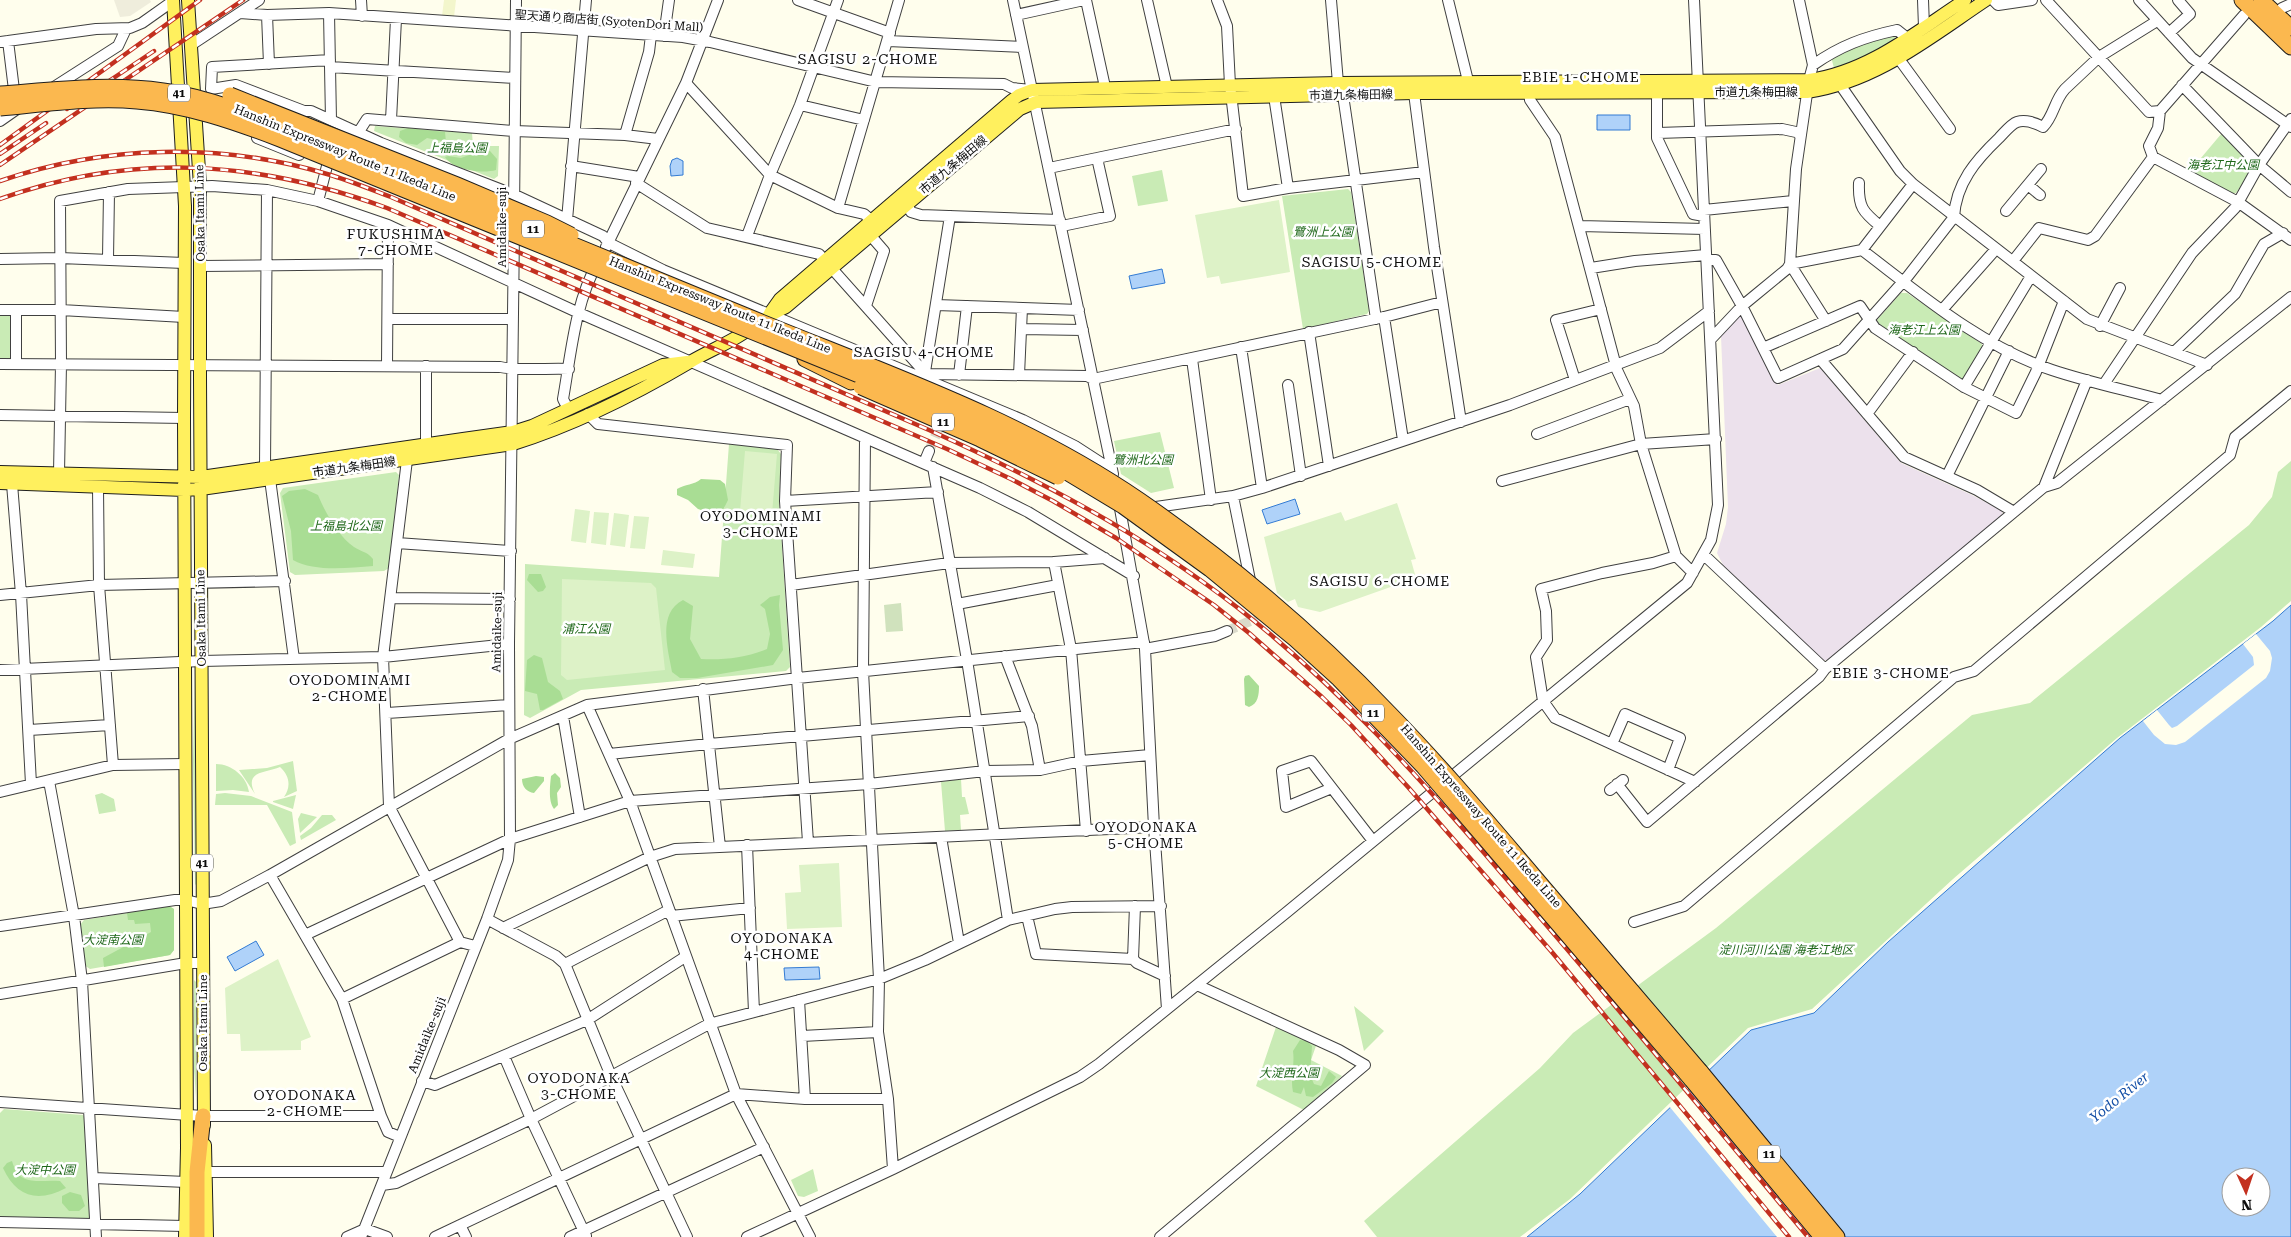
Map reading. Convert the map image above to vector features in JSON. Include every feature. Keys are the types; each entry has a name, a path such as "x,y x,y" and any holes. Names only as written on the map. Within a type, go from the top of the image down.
{"highway":[{"path":"2261,0 2291,28"},
{"path":"2243,7 2291,47"},
{"name":"Hanshin Expressway Route 11 Ikeda Line","path":"0,94 110,87 164,91 192,96 248,113 934,392 1048,446 1139,500 1225,565 1304,630 1341,664 1432,758 1700,1071 1837,1237"},
{"name":"11","path":"230,95 547,222 644,274"},
{"name":"Hanshin Expressway Route 11 Ikeda Line","path":"0,108 108,100 163,104 218,116 280,139 930,404 1040,456 1084,480 1210,569 1295,639 1380,720 1464,814 1692,1078 1822,1237"},
{"name":"11","path":"0,116 70,102"},
{"name":"11","path":"747,330 850,382 1034,465 1161,533"},
{"path":"818,335 822,355 850,382"},
{"path":"198,1237 197,1172 203,1116"}],"main road":[{"name":"Osaka Itami Line","path":"188,0 200,186 203,1116 208,1237"},
{"name":"市道九条梅田線","path":"1808,86 1860,66 1965,0"},
{"name":"市道九条梅田線","path":"828,264 871,220 1019,95 1340,89 1841,86 1899,59 1986,0"},
{"name":"Osaka Itami Line","path":"173,1 184,186 185,1231"},
{"name":"市道九条梅田線","path":"6,483 98,487 201,483 426,445 537,436 666,378 690,362 747,330 768,315 780,299 870,236 1034,96 1105,87 1167,87 1274,96 1340,89 1414,93 1470,88 1529,93 1698,87"},
{"name":"市道九条梅田線","path":"268,473 407,460 513,438 532,426 663,365 690,362"},
{"name":"市道九条梅田線","path":"0,472 59,473 185,484"}],"street":[{"path":"191,45 259,0"},
{"path":"240,13 267,16 329,13 362,16 361,0"},
{"name":"Amidaike-suji","path":"363,1233 487,919 508,860 510,840 509,644 513,438 516,0"},
{"path":"567,220 586,0"},
{"path":"664,36 669,0"},
{"path":"568,409 564,399 569,368 579,313 591,275 609,243 686,83 718,0"},
{"path":"798,0 889,37 1022,47"},
{"path":"747,236 770,175 800,105 838,0"},
{"path":"838,208 899,0"},
{"path":"1013,0 1122,514 1145,645 1154,828 1167,1009"},
{"path":"1016,15 1085,0 1105,87"},
{"path":"1148,0 1167,87"},
{"path":"1217,0 1227,26 1231,91 1243,196 1288,188 1424,172"},
{"path":"1331,0 1340,89 1403,440"},
{"path":"1448,0 1470,88"},
{"path":"747,1237 766,1233 798,1213 893,1169 1080,1077 1133,1038 1677,592 1693,573 1711,540 1718,505 1694,0"},
{"path":"1799,0 1813,65 1800,135 1793,201 1790,264 1826,321"},
{"path":"1923,0 1924,27"},
{"path":"1993,0 1998,5 2032,0"},
{"path":"2046,0 2149,112 2160,111"},
{"path":"2104,384 2191,256 2222,224 2238,202 2290,123 2192,58 2139,0"},
{"path":"2169,33 2190,14 2178,0"},
{"path":"17,109 4,41 96,29 126,28 142,23 173,1"},
{"path":"2243,7 2160,111 2158,128 2149,146 2153,157 2238,202 2291,240"},
{"path":"329,13 332,120"},
{"path":"267,16 269,64"},
{"name":"聖天通り商店街 (SyotenDori Mall)","path":"362,16 583,30 703,40 876,82 1004,84 1034,96"},
{"path":"392,120 396,19"},
{"path":"1591,268 1635,261 1706,257 1716,260 1742,306 1778,378 1821,360 1843,349 1870,320 1954,217 1968,171 1976,160 2016,122 2030,121 2043,127 2050,120 2059,95 2099,58 2157,21"},
{"path":"0,121 115,48 121,42 126,28"},
{"path":"1813,65 1846,44 1897,30 1907,38"},
{"path":"625,135 649,52 651,35"},
{"path":"1899,59 1950,128"},
{"path":"211,89 212,67 269,64 330,64 394,71 515,78"},
{"path":"686,83 770,175 838,208 864,214 871,220"},
{"path":"211,89 236,85 332,120 381,143 515,195 603,236 609,243 663,270 768,315 925,376 954,391 1031,424 1075,446 1112,470"},
{"path":"2182,85 2260,166 2291,192"},
{"path":"1841,86 1900,172 1954,217 2087,319 2100,326 2135,336 2207,365"},
{"path":"194,87 211,89 230,95"},
{"path":"1414,93 1442,302 1461,422"},
{"path":"1529,93 1530,100 1555,137 1616,365 1634,406 1641,444 1676,556 1693,573"},
{"path":"1274,96 1288,188"},
{"path":"1657,99 1658,138 1693,214 1793,201"},
{"path":"800,105 864,120"},
{"path":"196,119 227,126 327,166 360,175 381,143"},
{"path":"358,133 367,119 514,131 658,138"},
{"path":"1049,168 1236,129"},
{"path":"1658,133 1782,129 1796,132 1800,135"},
{"path":"2013,261 2039,228 2088,240 2095,236 2153,157"},
{"path":"907,204 911,212 922,215 1061,223 1110,216 1097,158"},
{"path":"318,201 327,166"},
{"path":"571,166 638,180 707,228 819,254 925,376"},
{"path":"2006,211 2041,169"},
{"path":"1860,183 1858,199 1864,213 1880,226"},
{"path":"1711,339 1742,306 1790,264 1862,250 1913,184"},
{"path":"2028,185 2040,195"},
{"path":"59,473 61,364 60,201 145,187 200,186 267,190 318,201 388,225 579,313 928,465 1028,512 1134,576"},
{"path":"267,190 265,365 268,473 285,581 294,659"},
{"path":"108,259 109,192"},
{"path":"925,376 950,216"},
{"path":"387,366 388,225"},
{"path":"1580,226 1705,229"},
{"path":"2174,352 2235,294 2264,244 2283,233"},
{"path":"866,306 884,251 870,236"},
{"path":"1942,310 1996,249"},
{"path":"1862,250 1942,310 2009,351 2038,365 2162,400"},
{"path":"0,259 108,259 184,263"},
{"path":"201,266 388,264"},
{"path":"1964,387 2031,276"},
{"path":"2100,326 2120,288"},
{"path":"1617,785 1647,822 1819,677 1825,669 2044,487 2057,483 2291,297"},
{"path":"1763,348 1860,306 1875,328 1964,387 2016,413 2064,301"},
{"path":"925,376 1087,376 1093,379 1380,318 1442,302"},
{"path":"936,305 1079,310"},
{"path":"959,375 967,306"},
{"path":"1019,375 1022,308"},
{"path":"1575,380 1556,320 1601,309"},
{"path":"0,310 61,310 184,317"},
{"path":"16,310 16,364"},
{"path":"1122,514 1161,506 1233,496 1301,476 1461,422 1660,348 1709,311"},
{"path":"388,319 513,319"},
{"path":"1021,329 1083,330"},
{"path":"1309,332 1329,466"},
{"path":"1241,347 1262,488"},
{"path":"1946,476 2009,351"},
{"path":"1867,414 1913,352"},
{"path":"1192,359 1211,500"},
{"path":"1821,360 1904,457 1946,476 2014,512"},
{"path":"0,364 426,366 512,370 523,368 569,368"},
{"path":"426,366 426,445"},
{"path":"2044,487 2087,380"},
{"path":"1288,385 1301,476"},
{"path":"938,430 954,391"},
{"path":"1634,922 1684,906 1954,677 1974,671 2230,455 2235,437 2291,392"},
{"path":"1537,434 1630,399"},
{"path":"588,414 598,424 787,445 785,501 808,842"},
{"path":"0,415 184,418"},
{"path":"865,438 863,671 879,979 878,1032 888,1099 893,1169"},
{"path":"1502,481 1641,444 1716,439"},
{"path":"929,451 928,465 938,492 967,660 1008,920"},
{"path":"407,460 384,657 389,806 460,942"},
{"path":"6,483 21,594 31,784"},
{"path":"98,487 99,585 113,765"},
{"path":"785,501 938,492"},
{"path":"1233,496 1257,610 1256,618"},
{"path":"397,543 511,550"},
{"path":"1704,554 1825,669"},
{"path":"1676,556 1654,563 1602,573 1541,589 1546,611 1547,640 1536,657 1543,701 1555,718 1695,782"},
{"path":"791,585 949,563 1054,562 1105,558"},
{"path":"1054,562 1071,649 1086,831"},
{"path":"0,595 99,585 285,581"},
{"path":"956,604 1058,585"},
{"path":"392,598 510,599"},
{"path":"0,926 186,900 202,904 221,901 509,739 587,705 703,689 863,671 1071,649 1145,645 1215,636 1227,631"},
{"path":"0,670 202,661 384,657 509,644"},
{"path":"1005,656 1029,716 1040,770"},
{"path":"703,689 720,847"},
{"path":"387,713 509,705"},
{"path":"587,705 630,801 709,1024 736,1094 810,1237"},
{"path":"1612,744 1625,714 1680,738 1668,770"},
{"path":"562,716 580,817"},
{"path":"609,754 801,735 977,722 1029,716"},
{"path":"29,730 110,725"},
{"path":"305,935 426,877 510,840 630,801 869,784 985,771 1040,770 1081,761 1150,755"},
{"path":"1332,788 1286,807 1282,771 1311,761 1332,788 1373,841"},
{"path":"0,792 113,765 186,764"},
{"path":"49,780 74,916 82,981 97,1224 96,1237"},
{"path":"503,928 650,857 675,849 1154,828"},
{"path":"941,837 959,943"},
{"path":"747,845 754,1012"},
{"path":"270,875 342,999 381,1116 388,1132 400,1136"},
{"path":"1135,906 1133,959 1136,963 1165,976"},
{"path":"382,1185 396,1183 531,1119 709,1024 879,979 925,960 1008,920 1072,907 1161,906"},
{"path":"565,964 670,913 750,908"},
{"path":"1027,916 1036,954 1133,959"},
{"path":"487,919 556,956 565,964 611,1076 642,1138 687,1237"},
{"path":"342,999 460,942 475,946"},
{"path":"422,1081 436,1085 588,1020 685,957"},
{"path":"0,994 186,963 202,963"},
{"path":"1160,1237 1366,1065 1338,1050 1197,985"},
{"path":"799,1000 806,1099"},
{"path":"802,1036 878,1032"},
{"path":"504,1056 531,1119 585,1234"},
{"path":"435,1237 559,1180 642,1138 736,1094 806,1099 888,1099"},
{"path":"0,1102 90,1110 203,1116 381,1116"},
{"path":"570,1237 585,1234 764,1147"},
{"path":"206,1172 386,1172"},
{"path":"94,1178 186,1182"},
{"path":"0,1222 97,1224 185,1231"},
{"path":"460,1225 466,1237"},
{"path":"347,1237 363,1233 387,1237"}],"shaded area":[{"path":"114,0 150,0 151,2 130,16 120,17"},
{"path":"1743,313 1778,385 1820,368 1901,463 1972,495 2002,511 2003,517 1828,660 1823,660 1723,565 1717,553 1726,524 1728,507 1721,336"}],"green space":[{"path":"444,0 456,0 454,17 442,16"},
{"path":"1896,34 1888,45 1879,50 1834,68 1831,57 1854,43"},
{"name":"上福島公園","path":"375,126 472,133 473,146 499,146 498,176 494,179 374,131"},
{"path":"408,128 445,132 446,142 427,138 417,145 406,143 399,137 400,131"},
{"name":"海老江中公園","path":"2222,133 2252,163 2252,170 2236,193 2230,193 2190,171"},
{"path":"480,151 490,151 497,159 496,170 468,170 454,165 445,157 461,158"},
{"path":"1162,170 1168,201 1138,206 1132,176"},
{"name":"鷺洲上公園","path":"1348,189 1351,192 1369,311 1367,314 1303,329 1282,196"},
{"path":"1279,200 1290,272 1221,284 1219,276 1207,278 1195,215"},
{"name":"海老江上公園","path":"1901,293 1907,293 1982,344 1983,349 1965,378 1960,380 1879,325 1877,320"},
{"path":"0,314 11,314 14,357 11,359 0,359"},
{"name":"鷺洲北公園","path":"1160,432 1174,488 1151,493 1121,474 1114,441"},
{"name":"浦江公園","path":"729,444 777,449 781,454 779,501 790,667 786,671 581,690 530,718 524,715 525,564 719,577"},
{"path":"745,451 777,454 772,514 740,511"},
{"name":"淀川河川公園 海老江地区","path":"2291,461 2291,601 2261,627 2117,738 1953,879 1812,1009 1748,1028 1570,1199 1520,1237 1377,1237 1364,1221 1540,1068 1573,1033 1716,928 1972,715 2030,703 2249,525 2272,497 2278,472"},
{"name":"上福島北公園","path":"396,472 399,475 389,568 384,571 295,575 290,572 280,493 283,488"},
{"path":"701,479 720,480 725,484 728,500 722,512 710,513 698,509 688,500 677,495 677,489"},
{"path":"305,489 318,495 337,530 354,547 371,556 373,566 321,568 301,564 293,560 291,531 282,496 289,491"},
{"path":"1397,503 1416,559 1411,560 1416,578 1320,612 1298,607 1295,599 1288,602 1277,593 1264,537 1341,512 1345,521"},
{"path":"575,509 590,511 586,543 571,541"},
{"path":"594,512 609,513 606,545 591,543"},
{"path":"614,513 629,515 625,547 610,545"},
{"path":"634,516 649,517 645,549 630,548"},
{"path":"663,550 695,554 693,568 661,565"},
{"path":"529,574 541,574 546,587 543,591 538,592 527,580"},
{"path":"562,579 651,583 656,588 665,670 567,680 561,675"},
{"path":"780,595 779,605 783,650 773,665 697,678 680,678 672,672 667,643 667,622 675,606 683,600 693,606 690,639 701,659 718,659 734,658 767,649 770,634 765,609 760,605 770,597"},
{"path":"901,603 903,631 886,632 884,605"},
{"path":"534,655 542,658 548,682 560,691 563,699 543,710 540,710 537,694 525,691 527,660"},
{"path":"195,675 197,728 195,885 193,760"},
{"path":"1249,675 1259,686 1256,701 1249,707 1245,705 1244,679 1245,676"},
{"path":"293,761 297,791 284,797 288,789 288,778 280,767 254,776 252,786 255,794 239,770 267,768"},
{"path":"216,764 228,766 238,772 248,786 249,792 233,790 216,791"},
{"path":"555,773 560,778 561,787 557,793 558,805 554,809 550,798 550,789 551,776"},
{"path":"536,776 544,777 544,781 534,793 529,792 525,789 522,779"},
{"path":"961,779 962,797 965,797 969,814 960,815 961,830 945,831 941,782"},
{"path":"102,793 114,799 116,811 99,814 95,795"},
{"path":"225,793 251,796 292,812 296,843 290,846 267,805 215,805 216,794"},
{"path":"296,795 293,809 273,802 273,801"},
{"path":"301,813 317,817 300,833 298,819"},
{"path":"322,815 332,815 336,820 301,840 300,836 311,828"},
{"path":"839,863 842,927 787,929 785,893 801,892 799,865"},
{"name":"大淀南公園","path":"169,906 174,909 174,950 170,955 90,969 84,965 80,925 84,920"},
{"path":"169,906 174,909 174,950 170,955 104,967 103,958 151,932 150,923 135,924 134,920 128,920 127,913"},
{"path":"278,959 311,1037 301,1041 301,1050 241,1051 240,1034 227,1034 225,988"},
{"path":"194,980 196,982 196,1098 194,1068"},
{"path":"1354,1006 1384,1031 1364,1051"},
{"name":"大淀西公園","path":"1276,1027 1317,1043 1311,1060 1342,1076 1304,1110 1256,1086"},
{"path":"1300,1040 1307,1041 1312,1046 1310,1075 1314,1084 1321,1086 1329,1071 1336,1077 1332,1083 1313,1097 1306,1096 1304,1087 1301,1094 1293,1092 1293,1051"},
{"name":"大淀中公園","path":"4,1109 83,1115 86,1119 93,1216 89,1220 0,1218 0,1113"},
{"path":"12,1161 15,1170 25,1179 60,1181 66,1188 56,1193 37,1196 21,1191 8,1178 3,1168"},
{"path":"813,1169 818,1191 804,1197 798,1196 791,1180"},
{"path":"70,1192 81,1195 85,1206 79,1211 69,1211 62,1203 62,1196"}],"water":[{"path":"1597,115 1630,115 1630,130 1597,130"},
{"path":"677,158 683,161 683,175 671,176 670,166 672,160"},
{"path":"1162,269 1165,283 1132,289 1129,276"},
{"path":"1295,499 1300,514 1267,524 1262,510"},
{"name":"Yodo River","path":"2291,605 2291,1237 1527,1237 1580,1194 1751,1030 1814,1013 1888,942 2120,738 2273,621"},
{"path":"256,941 264,955 235,971 227,957"},
{"path":"819,967 820,979 785,980 784,968"}],"pier":[{"path":"2256,634 2270,651 2272,658 2270,671 2266,678 2185,742 2176,745 2165,744 2154,735 2143,721 2157,710 2172,728 2177,726 2254,665 2253,657 2243,644"},
{"path":"1687,1089 1809,1237 1777,1237 1669,1106"}],"tunnel":[{"path":"929,451 938,430"},
{"path":"1227,631 1257,618"}],"railway":[{"path":"0,145 200,0"},
{"path":"0,165 243,0"},
{"path":"67,109 154,51"},
{"path":"0,154 46,123"},
{"path":"0,181 80,160 163,152 246,157 287,164 335,176 391,197 929,430 1010,468 1127,532 1201,581 1275,638 1344,701 1377,735 1441,804 1542,920 1808,1237"},
{"path":"0,199 49,184 98,174 146,169 194,168 242,172 290,180 338,192 387,208 947,449 1053,501 1116,538 1214,605 1249,633 1351,725 1408,787 1551,951 1789,1237"}],"district":[{"name":"SAGISU 2-CHOME","path":"868,59"},
{"name":"EBIE 1-CHOME","path":"1581,77"},
{"name":"FUKUSHIMA 7-CHOME","path":"396,242"},
{"name":"SAGISU 5-CHOME","path":"1372,262"},
{"name":"SAGISU 4-CHOME","path":"924,352"},
{"name":"OYODOMINAMI 3-CHOME","path":"761,524"},
{"name":"SAGISU 6-CHOME","path":"1380,581"},
{"name":"EBIE 3-CHOME","path":"1891,673"},
{"name":"OYODOMINAMI 2-CHOME","path":"350,688"},
{"name":"OYODONAKA 5-CHOME","path":"1146,836"},
{"name":"OYODONAKA 4-CHOME","path":"782,946"},
{"name":"OYODONAKA 3-CHOME","path":"579,1086"},
{"name":"OYODONAKA 2-CHOME","path":"305,1104"}]}
